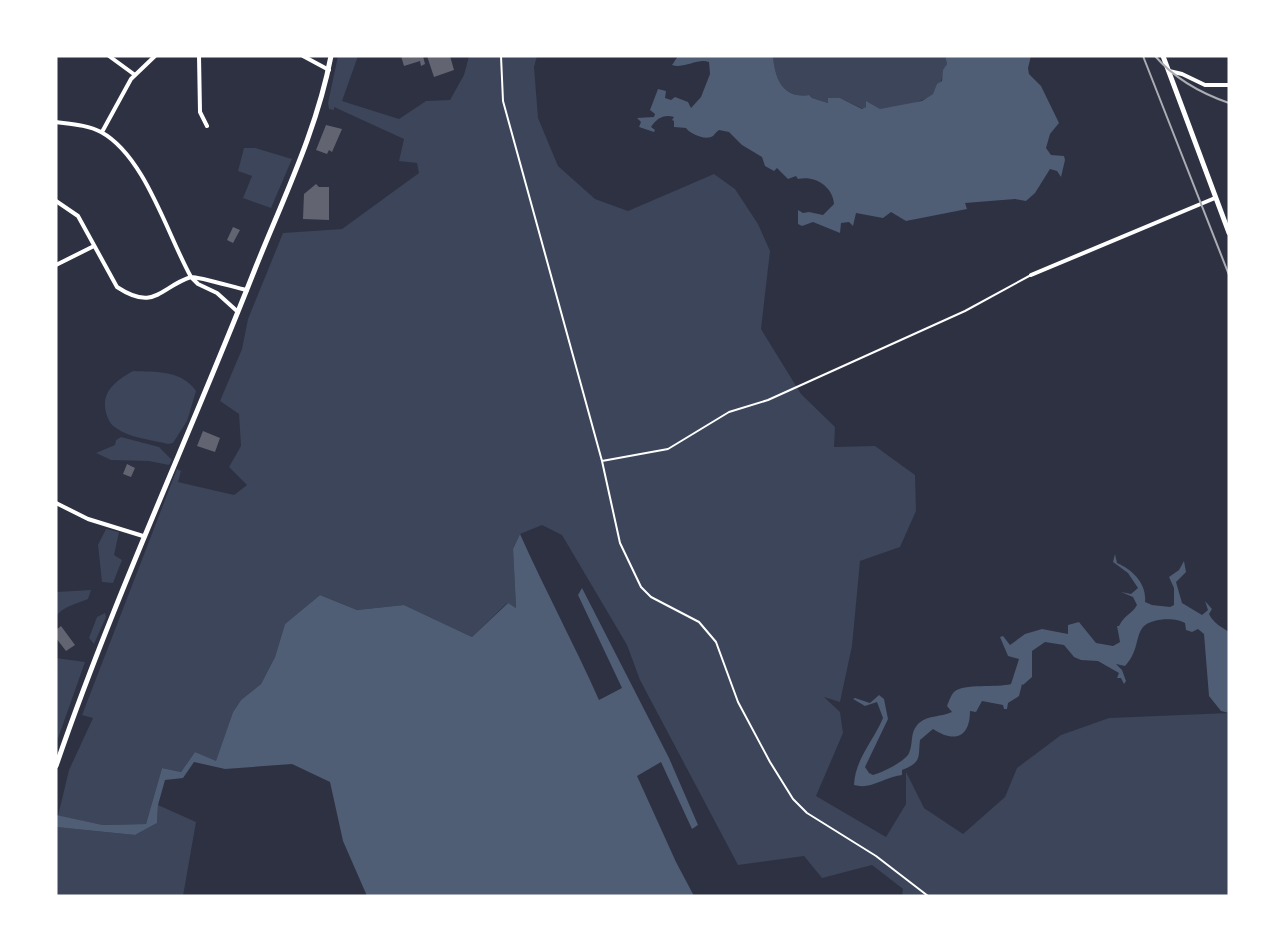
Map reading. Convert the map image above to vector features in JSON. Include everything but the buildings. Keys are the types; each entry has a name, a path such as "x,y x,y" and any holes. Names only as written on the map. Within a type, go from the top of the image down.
{"main road":[{"path":"56,766 75,709 143,536 238,312 303,152 323,94 331,56"},
{"path":"1163,56 1229,233"}],"street":[{"path":"109,56 135,75"},
{"path":"102,132 135,75 156,56"},
{"path":"199,56 200,112 207,126"},
{"path":"303,56 328,70"},
{"path":"1169,71 1182,74 1205,85 1229,85"},
{"path":"56,122 80,125 102,132 123,149 136,165 191,277 198,284 217,293 238,312"},
{"path":"1031,275 1215,198"},
{"path":"56,201 78,216 117,287 128,294 141,297 157,296 191,277 200,277 221,285 247,290"},
{"path":"56,265 94,246"},
{"path":"217,293 221,285"},
{"path":"56,503 88,519 143,536"}],"lane":[{"path":"501,56 503,101 602,461 620,543 641,587 651,597 699,622 716,642 738,702 770,762 793,799 807,813 876,856 928,896"},
{"path":"602,461 668,449 729,412 775,396 965,312 1031,275"}],"shaded area":[{"path":"338,56 358,56 342,101 399,119 426,101 450,100 464,75 469,56 537,56 534,67 538,118 558,166 595,199 628,211 714,174 735,189 758,224 770,251 761,329 801,394 835,427 834,447 875,446 915,475 916,511 900,547 860,561 852,646 840,702 824,697 840,712 843,733 816,796 886,837 906,804 906,772 924,808 963,834 1005,797 1017,768 1061,735 1109,718 1229,713 1229,896 902,896 903,889 872,865 822,878 804,856 738,865 640,680 627,645 562,535 542,525 520,534 513,549 516,608 507,603 472,637 404,605 357,610 320,595 285,624 275,657 261,684 241,700 233,712 216,762 195,752 181,772 162,768 146,824 103,825 58,816 69,770 93,718 82,715 177,469 181,471 178,482 234,495 247,485 229,467 241,446 239,414 220,401 242,349 248,319 283,233 342,229 419,173 417,163 399,161 404,139 334,107 334,110 329,109 328,103"},
{"path":"678,56 773,56 778,80 782,86 793,94 809,95 812,98 828,103 828,98 840,98 862,109 866,107 866,101 880,109 922,101 933,94 937,84 942,81 943,70 947,64 945,56 1031,56 1028,68 1029,74 1041,86 1059,123 1050,134 1046,148 1051,155 1064,156 1065,160 1061,177 1057,171 1050,169 1035,193 1026,201 1015,199 965,203 967,209 906,221 891,212 883,218 856,213 853,226 849,222 841,223 840,233 813,222 802,226 798,224 798,210 803,213 809,212 823,215 834,204 830,192 822,183 804,178 798,179 796,176 788,179 777,168 774,171 765,166 762,157 742,145 729,132 719,130 713,136 702,137 686,128 674,127 674,121 672,120 674,117 670,116 664,116 656,121 651,127 655,130 654,132 639,127 641,122 637,118 654,117 655,114 650,110 658,89 666,91 665,98 671,100 675,97 688,102 691,108 701,97 710,74 709,62 700,61 682,66 672,65"},
{"path":"773,56 945,56 947,64 938,88 928,98 907,105 885,109 873,107 866,102 866,107 863,109 840,98 828,103 812,98 809,95 793,94 782,86 778,80"},
{"path":"244,148 255,148 292,159 271,208 243,198 252,176 238,171"},
{"path":"133,371 159,372 176,376 190,384 196,391 187,421 173,443 168,444 128,434 114,427 109,421 105,408 107,394 120,379"},
{"path":"121,437 159,447 172,460 169,465 149,461 111,460 96,453 115,445 116,440"},
{"path":"106,529 119,532 114,555 122,560 113,583 102,582 98,545"},
{"path":"520,534 599,700 622,688 578,595 582,588 669,758 698,825 692,829 661,762 637,776 676,862 694,896 367,896 343,841 330,782 292,764 225,769 194,762 183,778 165,780 158,805 157,823 135,835 56,827 56,815 103,825 146,824 162,768 181,772 195,752 216,761 233,712 241,700 261,684 275,657 285,624 320,595 357,610 404,605 472,637 508,603 516,608 513,549"},
{"path":"1115,554 1117,563 1138,578 1144,589 1145,602 1152,605 1170,607 1174,605 1174,588 1169,577 1179,570 1184,561 1186,572 1176,582 1182,603 1202,615 1208,610 1205,601 1212,609 1209,614 1213,620 1229,632 1229,713 1221,711 1209,696 1204,634 1198,629 1192,632 1186,630 1185,623 1181,621 1170,619 1157,620 1143,627 1133,655 1125,666 1116,664 1122,670 1126,681 1124,684 1121,678 1117,678 1119,673 1098,661 1081,660 1074,657 1064,645 1045,642 1032,651 1032,677 1022,684 1019,696 1008,703 1007,709 1004,709 1003,705 982,701 976,712 970,711 967,727 964,732 954,737 933,729 920,740 918,759 902,770 902,775 872,785 854,785 861,758 883,718 877,702 865,706 853,699 870,703 879,695 884,699 888,719 865,767 873,775 893,766 907,756 914,730 919,723 923,720 952,712 947,706 951,696 958,689 1011,684 1019,659 1008,656 1000,637 1003,636 1010,645 1025,634 1042,629 1068,634 1068,625 1079,622 1096,643 1113,646 1120,642 1117,626 1137,605 1133,597 1121,592 1131,594 1138,588 1128,573 1113,562"},
{"path":"91,590 88,599 66,608 56,617 56,592"},
{"path":"105,613 106,617 94,644 89,638 97,617"},
{"path":"56,658 85,662 56,744"},
{"path":"158,805 196,822 183,896 56,896 56,827 135,835 157,823"}],"railway":[{"path":"1143,56 1229,275"},
{"path":"1155,56 1171,72 1189,84 1208,95 1229,103"}]}
